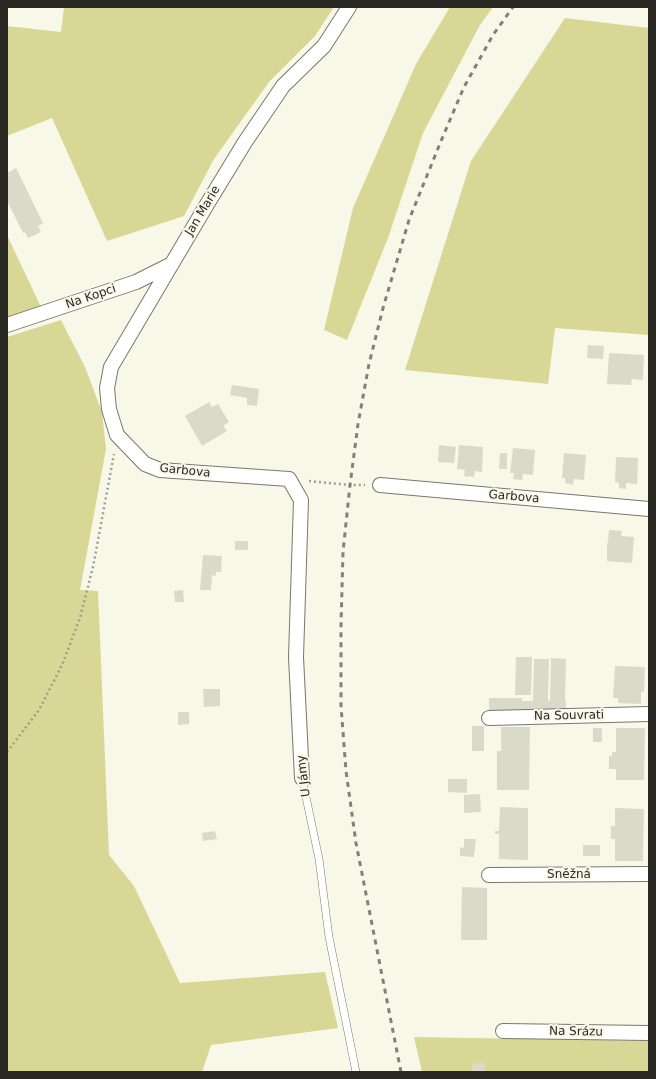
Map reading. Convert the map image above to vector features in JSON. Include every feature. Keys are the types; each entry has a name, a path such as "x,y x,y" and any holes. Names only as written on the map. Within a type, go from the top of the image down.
{"street":[{"name":"Jan Marie","path":"117,435 109,409 107,388 111,367 245,142 283,86 324,46 349,7"},
{"name":"Na Kopci","path":"7,325 136,282 172,264"},
{"name":"Garbova","path":"117,435 146,464 160,470 290,479"},
{"name":"U Jámy","path":"290,479 301,500 296,657 302,778"},
{"name":"Garbova","path":"380,485 649,509"},
{"name":"Na Souvrati","path":"489,718 649,714"},
{"name":"Sněžná","path":"489,875 649,874"},
{"name":"Na Srázu","path":"503,1030 649,1033"}],"lane":[{"name":"U Jámy","path":"302,778 319,859 329,937 356,1072"}],"path":[{"path":"7,752 38,710 62,665 80,618 93,567 117,435"},
{"path":"290,479 350,486 380,485"}],"shaded area":[{"path":"64,7 334,7 315,36 269,82 214,159 184,216 107,241 52,118 7,136 7,26 61,32"},
{"path":"450,7 493,7 480,25 423,133 388,238 347,340 324,330 353,208 416,64"},
{"path":"565,18 649,28 649,335 555,328 548,384 405,370 471,161"},
{"path":"7,235 41,307 7,318"},
{"path":"61,320 85,367 102,412 106,449 80,590 98,591 109,855 134,886 180,983 325,972 338,1028 211,1045 202,1072 7,1072 7,337"},
{"path":"414,1037 649,1041 649,1072 422,1072"}],"building":[{"path":"16,168 43,223 38,226 41,232 28,238 25,232 23,233 7,201 7,173"},
{"path":"588,345 604,346 603,359 587,358"},
{"path":"609,353 644,355 643,380 632,379 631,385 607,384"},
{"path":"232,385 259,389 257,406 247,405 247,398 230,395"},
{"path":"209,402 212,407 218,404 229,422 223,426 227,431 202,446 185,416"},
{"path":"439,445 456,447 454,463 438,462"},
{"path":"459,445 483,447 482,472 475,471 474,477 464,476 465,470 457,469"},
{"path":"513,448 535,450 533,475 523,474 522,480 513,479 514,473 510,473"},
{"path":"500,453 507,453 507,469 499,469"},
{"path":"564,453 586,455 584,480 574,479 573,485 565,483 565,478 562,478"},
{"path":"616,457 638,458 637,484 626,483 626,489 619,488 619,483 615,482"},
{"path":"609,530 622,531 621,536 634,537 632,563 607,561"},
{"path":"235,541 248,541 248,550 235,550"},
{"path":"203,555 222,556 221,572 216,572 216,576 212,575 211,590 200,590"},
{"path":"183,590 184,602 175,602 174,591"},
{"path":"516,657 532,657 531,695 515,695"},
{"path":"551,658 566,659 566,712 489,710 489,698 522,698 522,701 533,701 534,659 549,659 548,700 550,701"},
{"path":"615,666 645,667 644,692 641,692 641,704 618,703 618,698 613,698"},
{"path":"203,689 220,689 220,706 204,707"},
{"path":"178,712 189,712 189,724 178,725"},
{"path":"472,726 484,726 484,751 472,751"},
{"path":"501,727 530,727 529,790 497,790 497,751 501,751"},
{"path":"593,728 602,728 602,742 593,742"},
{"path":"616,728 645,728 644,780 616,780 616,769 609,769 609,756 612,756 612,752 616,752"},
{"path":"448,779 467,779 467,793 448,792"},
{"path":"480,794 481,812 464,813 464,795"},
{"path":"500,807 528,808 528,860 499,859 499,834 495,834 495,831 499,831"},
{"path":"615,808 644,809 643,861 615,861 615,839 611,839 611,826 615,826"},
{"path":"215,831 217,839 203,841 202,833"},
{"path":"464,839 476,839 474,857 460,856 460,847 464,848"},
{"path":"583,845 600,845 600,856 583,856"},
{"path":"462,887 487,888 487,940 461,940"},
{"path":"484,1062 485,1072 473,1072 472,1064"}],"railway":[{"path":"401,1072 356,843 346,771 341,706 341,625 343,552 350,485 358,424 369,364 383,308 409,220 464,87 493,35 513,7"}]}
